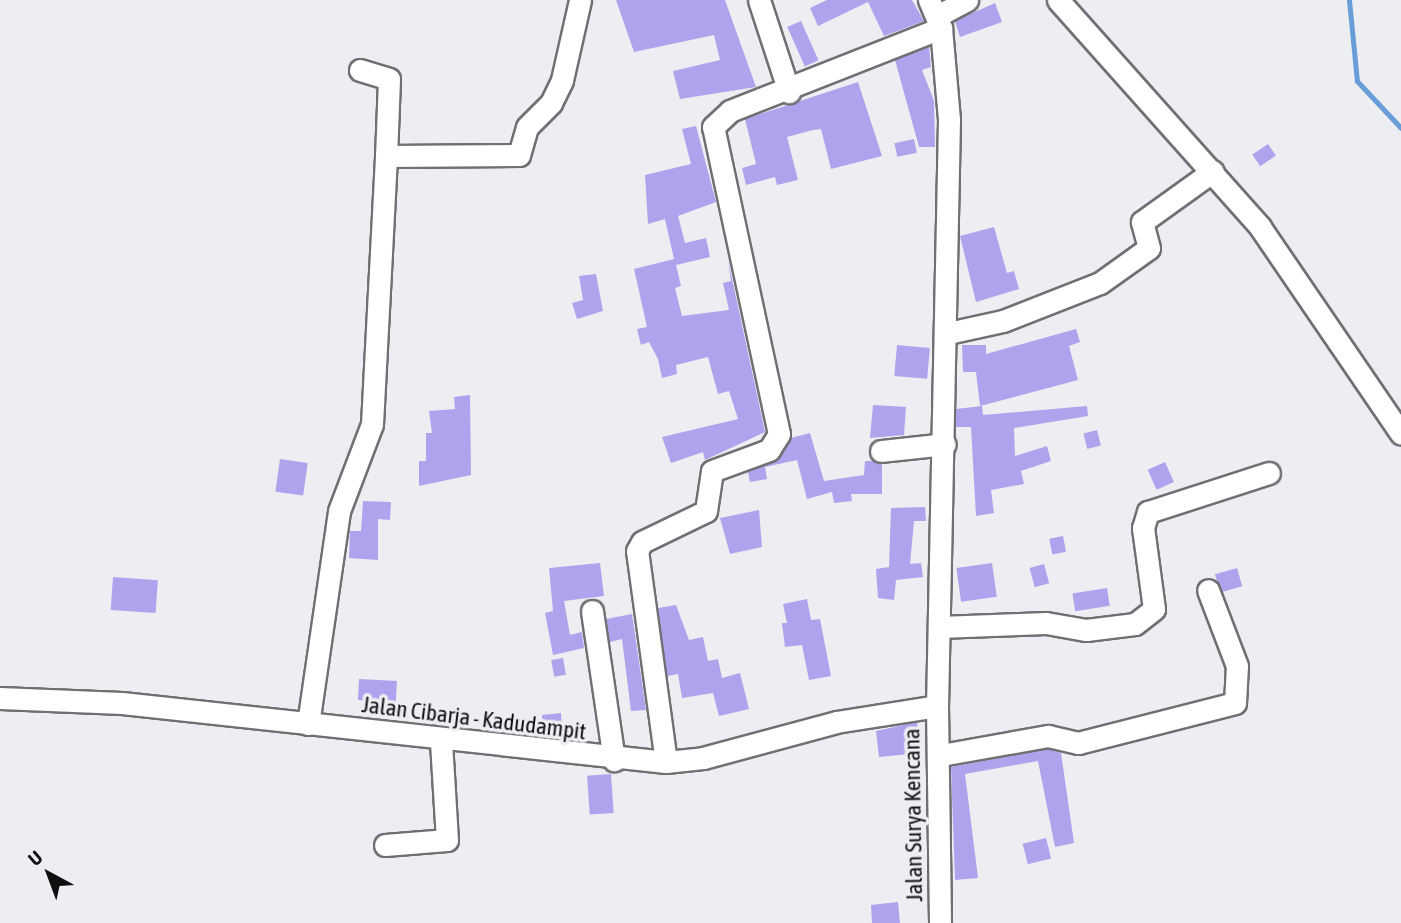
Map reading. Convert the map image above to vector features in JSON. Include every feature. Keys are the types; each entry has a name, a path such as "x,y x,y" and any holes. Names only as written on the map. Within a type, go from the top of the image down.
{"street":[{"path":"386,156 519,155 527,127 551,103 562,80 580,0"},
{"path":"759,0 789,92"},
{"path":"666,762 637,551 642,542 706,511 712,471 769,450 779,434 713,127 730,111 789,92 967,0"},
{"path":"1058,0 1260,226 1401,433"},
{"name":"Jalan Surya Kencana","path":"936,15 949,120 948,333 937,706 942,755 940,923"},
{"path":"308,724 343,493 372,424 389,79 360,70"},
{"path":"948,333 1003,321 1100,282 1150,248 1142,222 1213,171"},
{"path":"881,451 945,444"},
{"path":"939,627 1046,623 1098,630 1135,624 1154,609 1143,528 1148,512 1157,504 1269,473"},
{"path":"942,755 1048,736 1078,743 1235,703 1237,666 1208,590"},
{"path":"592,611 614,760"},
{"name":"Jalan Cibarja - Kadudampit","path":"0,698 308,724 614,760 666,762 703,758 836,722 937,706"},
{"path":"385,845 440,846 446,840 441,741"}],"building":[{"path":"616,0 725,0 756,87 680,99 673,71 720,60 714,35 634,52"},
{"path":"827,0 912,0 924,21 884,36 868,2 818,26 810,8"},
{"path":"995,3 1002,22 960,37 955,21"},
{"path":"801,21 818,60 805,66 787,27"},
{"path":"929,47 931,67 922,70 934,101 935,147 919,147 895,60"},
{"path":"858,82 882,156 831,169 821,129 813,130 787,137 798,180 777,185 775,177 746,185 742,168 756,164 745,119"},
{"path":"696,126 716,202 678,216 685,243 706,238 710,257 676,265 681,286 675,288 682,316 729,310 723,283 731,281 728,260 765,432 705,460 703,452 671,463 662,437 738,419 729,391 718,394 708,357 676,365 677,374 662,378 658,359 649,342 641,345 637,329 647,327 634,269 674,259 665,219 648,224 645,175 691,164 682,129"},
{"path":"914,139 917,153 897,157 894,143"},
{"path":"1268,144 1276,156 1260,166 1252,155"},
{"path":"994,227 1007,273 1014,271 1019,289 976,302 960,236"},
{"path":"596,274 603,311 577,319 572,303 583,300 579,276"},
{"path":"1076,329 1080,342 1069,346 1078,380 980,406 976,372 963,372 962,345 986,345 986,354"},
{"path":"897,345 930,348 927,379 894,376"},
{"path":"470,395 471,475 419,486 419,461 426,461 426,433 432,433 429,411 455,409 454,397"},
{"path":"873,405 906,407 904,435 870,438"},
{"path":"982,406 983,415 1087,406 1088,416 1014,428 1015,456 1047,446 1051,461 1021,471 1024,484 991,490 994,513 976,516 971,427 956,427 956,409"},
{"path":"1097,430 1101,446 1087,449 1083,433"},
{"path":"810,433 824,481 864,475 865,461 873,461 882,464 882,494 851,494 852,501 834,503 832,492 807,499 797,460 765,467 767,479 750,482 748,472 774,462 791,438"},
{"path":"280,459 308,463 303,496 275,492"},
{"path":"1165,462 1174,482 1157,490 1148,470"},
{"path":"363,501 391,502 390,520 378,519 378,560 349,558 350,531 361,531"},
{"path":"925,507 926,521 914,521 910,564 921,563 923,577 896,580 894,600 878,598 876,569 889,567 891,508"},
{"path":"759,510 762,547 730,554 720,518"},
{"path":"1063,536 1066,552 1052,554 1049,539"},
{"path":"600,563 604,596 564,601 570,635 582,632 584,648 553,655 545,613 553,611 549,568"},
{"path":"992,563 997,597 961,602 956,568"},
{"path":"1044,564 1049,583 1035,587 1030,568"},
{"path":"1237,568 1242,586 1220,593 1215,574"},
{"path":"113,577 158,580 156,613 111,610"},
{"path":"1107,588 1110,606 1075,611 1072,593"},
{"path":"807,599 811,620 820,619 831,676 809,680 802,645 785,647 782,623 787,623 783,604"},
{"path":"676,605 689,640 703,637 708,661 718,659 722,678 740,673 749,709 719,716 713,693 682,698 678,674 667,676 658,608"},
{"path":"632,614 646,710 631,711 622,639 610,642 606,619"},
{"path":"563,658 566,675 554,677 551,660"},
{"path":"359,679 397,681 396,702 358,700"},
{"path":"561,713 562,729 542,729 542,715"},
{"path":"917,722 920,753 879,757 876,731"},
{"path":"1048,749 1061,753 1074,843 1055,847 1038,761 965,774 978,878 955,880 951,767"},
{"path":"611,774 614,813 590,815 587,776"},
{"path":"1046,838 1051,858 1028,864 1023,844"},
{"path":"898,902 900,923 872,923 871,905"}],"waterway":[{"path":"1349,0 1357,81 1401,128"}]}
